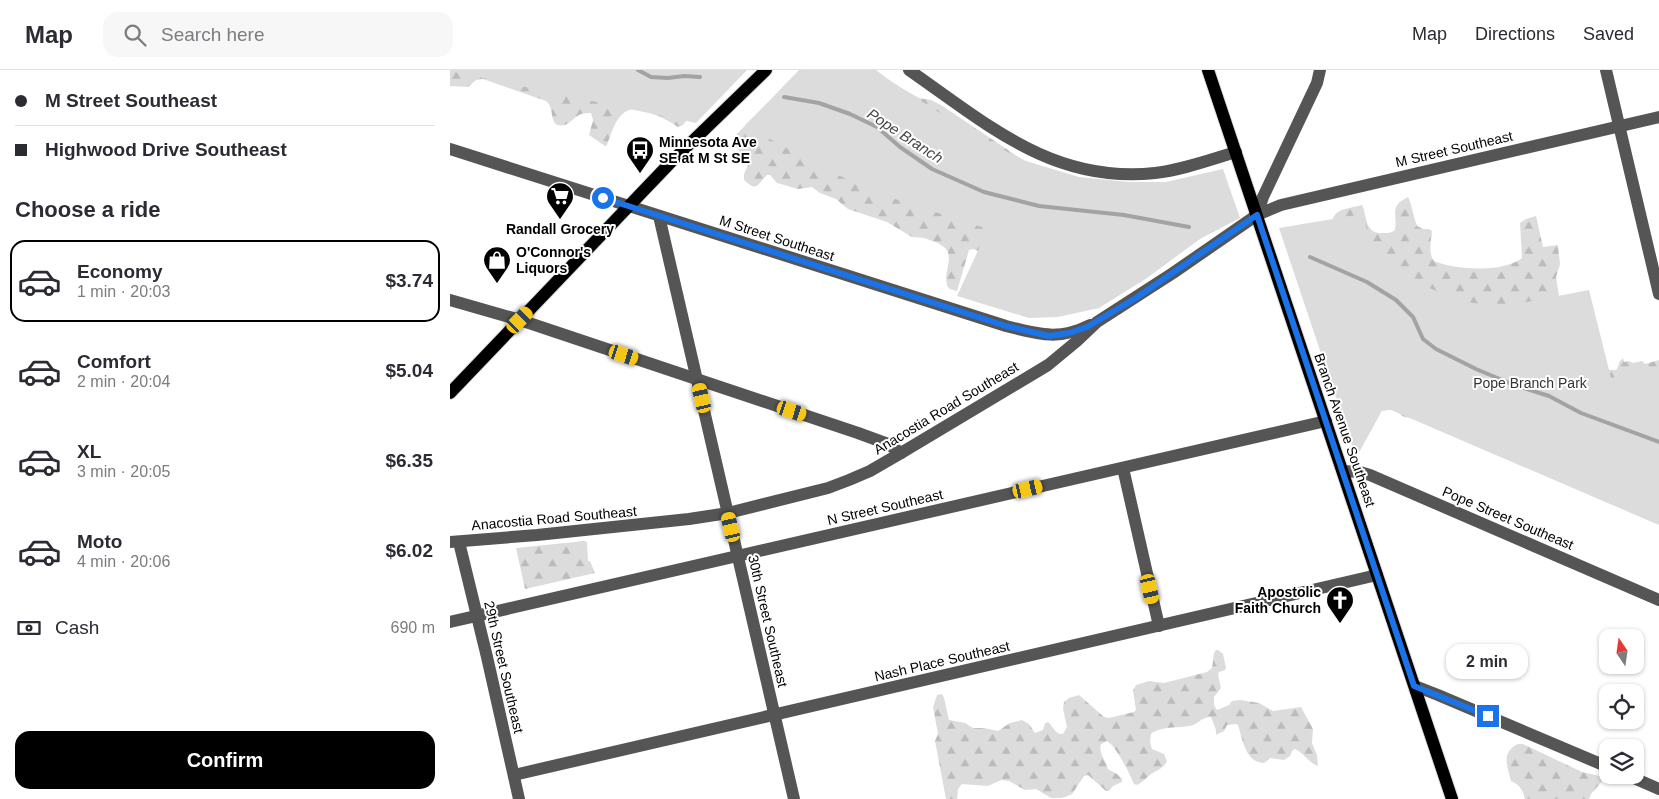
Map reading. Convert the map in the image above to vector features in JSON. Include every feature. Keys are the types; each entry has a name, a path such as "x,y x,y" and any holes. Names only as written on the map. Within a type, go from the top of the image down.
{"main road":[{"path":"450,393 671,162 766,70"},
{"name":"Branch Avenue Southeast","path":"1208,70 1452,799"}],"street":[{"path":"909,70 1016,143 1045,157 1075,167 1118,174 1157,173 1236,152"},
{"path":"1257,215 1263,197 1317,83 1320,70"},
{"path":"1606,70 1659,294"},
{"name":"M Street Southeast","path":"1257,215 1281,204 1659,117"},
{"name":"M Street Southeast","path":"450,149 1024,331 1049,336 1059,335 1097,322"},
{"name":"Anacostia Road Southeast","path":"454,542 653,524 728,513 839,484 901,453 1048,365 1097,322 1167,277 1257,215"},
{"name":"30th Street Southeast","path":"659,216 794,799"},
{"path":"450,300 520,320 876,439 888,444 901,453"},
{"name":"N Street Southeast","path":"450,622 1326,421"},
{"path":"1123,468 1159,626"},
{"name":"Pope Street Southeast","path":"1343,471 1360,472 1370,475 1659,600"},
{"name":"29th Street Southeast","path":"454,542 478,616 519,799"},
{"name":"Nash Place Southeast","path":"514,775 1378,575"},
{"path":"1414,686 1599,763"},
{"path":"1644,782 1659,789"}],"green space":[{"path":"450,70 703,99 683,125 678,127 661,117 646,112 639,110 627,111 617,121 605,146 589,135 593,120 591,113 581,114 561,126 555,123 549,104 546,101 483,79 476,80 468,87 450,86"},
{"path":"450,70 747,70 696,123"},
{"path":"799,70 876,70 894,84 919,98 931,100 941,105 1023,160 980,255 978,251 969,250 957,291 947,286 948,252 938,243 924,238 912,237 887,222 848,209 836,199 820,193 812,187 798,189 777,183 770,175 767,175 755,187 744,180 744,174 749,163 736,147 736,135"},
{"path":"802,70 874,70 975,136 1026,161 1079,177 1129,182 1166,182 1223,169 1240,218 1200,239 1147,278 1099,308 1058,317 1029,318 957,296 988,229 898,200 828,171 745,125"},
{"name":"Pope Branch Park","path":"1408,197 1417,226 1432,231 1430,251 1434,261 1466,268 1492,268 1514,263 1522,258 1520,223 1536,216 1543,247 1558,245 1560,264 1556,277 1560,302 1598,369 1615,370 1623,358 1624,362 1642,361 1645,364 1659,360 1659,490 1404,417 1393,409 1380,410 1330,231 1331,223 1339,211 1362,205 1370,229 1377,233 1392,232 1395,230 1396,224 1396,207"},
{"name":"Pope Branch Park","path":"1363,214 1369,240 1377,253 1394,269 1415,282 1461,301 1500,307 1589,290 1611,378 1659,366 1659,525 1384,407 1356,458 1279,228"},
{"path":"587,542 588,561 590,561 595,573 525,589 516,548"},
{"path":"1216,650 1223,654 1226,668 1219,672 1218,675 1221,688 1214,697 1214,705 1217,710 1229,705 1232,701 1240,700 1259,703 1273,711 1301,707 1313,729 1312,743 1317,755 1318,766 1295,749 1284,760 1270,758 1264,763 1258,762 1253,759 1246,749 1238,725 1227,725 1224,731 1216,735 1211,717 1190,726 1164,728 1151,734 1150,742 1152,749 1164,754 1167,761 1162,768 1137,785 1134,784 1118,754 1107,741 1101,744 1100,747 1108,769 1122,779 1122,782 1113,786 1109,791 1106,791 1088,775 1084,776 1072,794 1065,797 1051,798 1036,789 1025,790 1009,781 1001,780 988,786 962,784 958,789 957,799 946,799 935,741 938,734 933,707 937,695 942,694 944,698 949,720 965,723 973,728 998,731 1010,723 1022,720 1029,724 1035,733 1043,730 1045,723 1048,722 1056,732 1063,734 1067,727 1063,709 1064,702 1069,698 1079,695 1104,717 1109,718 1134,712 1136,710 1133,690 1136,685 1149,681 1164,683 1207,672 1212,668"},
{"path":"1523,744 1582,772 1599,776 1600,784 1589,799 1525,799 1521,788 1511,781 1507,765 1507,755 1513,747"}],"waterway":[{"name":"Pope Branch","path":"638,70 651,77 700,77"},
{"name":"Pope Branch","path":"784,97 819,103 850,114 877,127 900,147 932,169 984,192 1039,206 1124,215 1189,227"},
{"name":"Pope Branch","path":"1310,257 1367,282 1396,300 1413,317 1423,339 1436,349 1514,385 1549,396 1581,413 1659,442"}],"place":[{"name":"Minnesota Ave SE at M St SE","path":"640,174"},
{"name":"Randall Grocery","path":"560,220"},
{"name":"O'Connor's Liquors","path":"497,284"},
{"name":"Apostolic Faith Church","path":"1340,624"}],"route":[{"path":"603,198 1006,326 1049,336 1069,333 1097,322 1136,298 1257,215 1414,686 1488,716"}]}
